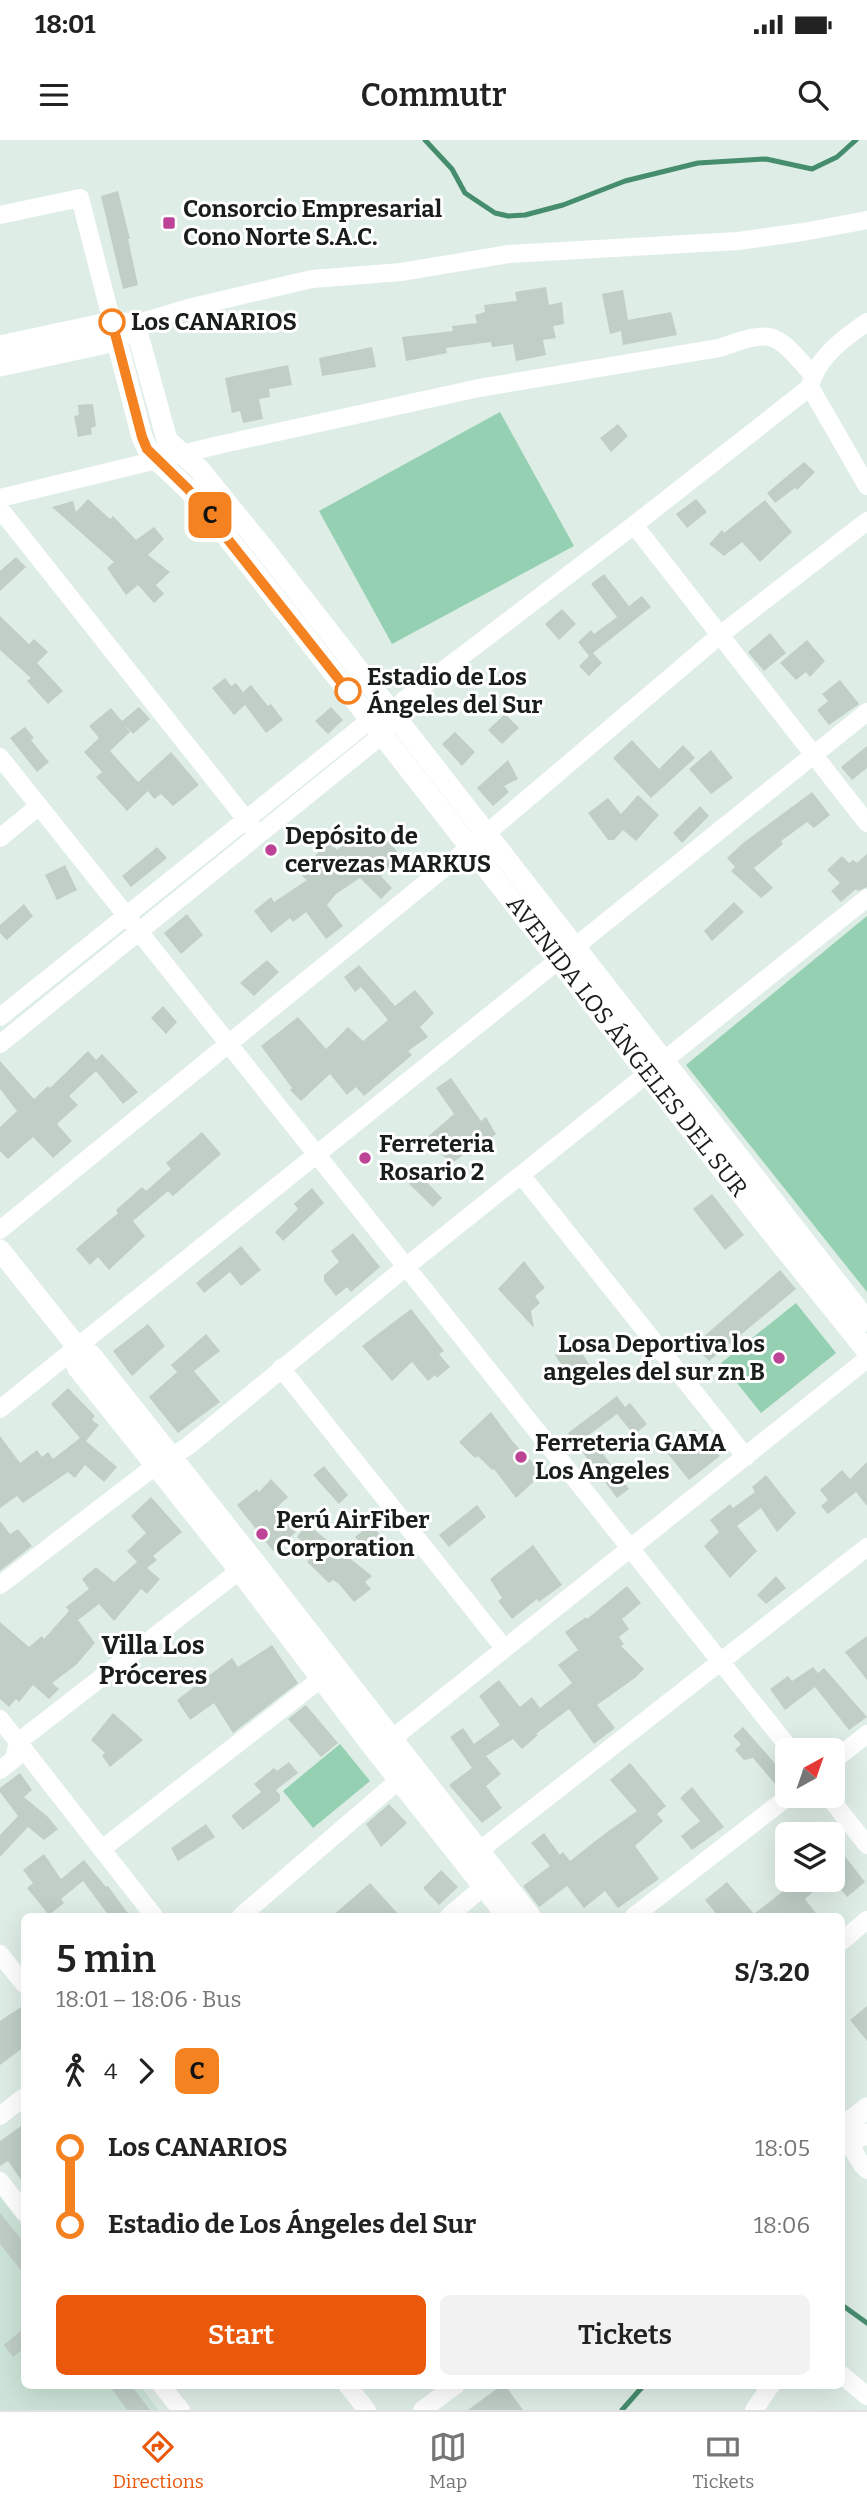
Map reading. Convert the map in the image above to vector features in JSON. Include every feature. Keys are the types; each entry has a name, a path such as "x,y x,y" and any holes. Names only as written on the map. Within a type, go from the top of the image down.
{"street":[{"path":"0,215 80,198 147,449 188,489 478,839 655,1066"},
{"path":"0,366 188,308 312,279 401,272 509,254 737,241 867,220"},
{"path":"0,1017 246,818 381,722 634,526 811,380 827,355 867,323"},
{"path":"135,324 167,440 199,469 257,540 381,722"},
{"path":"0,346 114,331"},
{"path":"0,498 454,393 719,348 766,335 777,338 786,346 811,380 867,486"},
{"path":"0,509 259,835"},
{"path":"0,1230 478,839 720,635 867,521"},
{"path":"634,526 867,823"},
{"path":"0,1409 867,712"},
{"path":"0,1044 259,835 381,722"},
{"path":"0,757 782,1738"},
{"path":"0,838 39,806"},
{"path":"0,1585 164,1462 867,898"},
{"name":"AVENIDA LOS ÁNGELES DEL SUR","path":"655,1066 867,1321"},
{"name":"AVENIDA LOS ÁNGELES DEL SUR","path":"655,1066 867,1351"},
{"path":"522,1176 746,1457"},
{"path":"0,1250 78,1348 91,1355 164,1462 471,1856 483,1887 505,1913"},
{"path":"384,1745 867,1359"},
{"path":"281,1368 504,1648"},
{"path":"471,1856 867,1547"},
{"path":"0,1770 14,1759 18,1742 246,1565"},
{"path":"102,1849 329,1673"},
{"path":"0,1719 152,1913"},
{"path":"845,1751 867,1734"},
{"path":"384,1745 399,1780 527,1913"},
{"path":"244,1913 399,1780"},
{"path":"639,1913 775,1807"},
{"path":"838,1808 867,1845"},
{"path":"453,1913 483,1887"},
{"path":"845,1938 867,1920"},
{"path":"0,1954 21,1980"},
{"path":"0,2116 21,2099"},
{"path":"867,2108 853,2119 848,2135 867,2170"},
{"path":"0,2181 21,2208"},
{"path":"845,2378 867,2396"},
{"path":"350,2389 367,2410"},
{"path":"422,2410 451,2389"},
{"path":"754,2410 768,2389"}],"shaded area":[{"path":"0,2196 21,2225 21,2389 143,2389 158,2410 0,2410"}],"green space":[{"path":"500,412 574,546 392,644 319,511"},
{"path":"867,916 867,1292 686,1065"},
{"name":"Losa Deportiva los angeles del sur zn B","path":"796,1303 836,1353 761,1413 721,1363"},
{"path":"340,1744 370,1781 313,1828 283,1791"}],"building":[{"path":"118,191 138,285 123,289 101,196"},
{"path":"546,287 549,305 562,302 564,324 553,326 556,338 543,340 546,355 516,361 513,344 492,347 491,342 446,348 447,353 406,361 402,337 453,331 452,326 477,323 475,315 485,312 484,305 517,301 515,292"},
{"path":"623,290 628,320 671,312 677,335 623,345 621,331 610,334 602,294"},
{"path":"372,347 376,367 322,376 319,358"},
{"path":"288,365 292,385 269,389 270,397 259,399 263,419 243,423 240,411 232,413 225,378"},
{"path":"93,404 96,426 91,428 92,434 78,437 74,416 79,415 78,405"},
{"path":"618,424 628,436 611,452 600,438"},
{"path":"804,462 815,472 797,490 795,488 775,503 767,493"},
{"path":"88,499 110,519 113,516 136,540 154,527 164,539 148,555 170,572 156,585 164,594 154,603 138,585 126,595 107,568 114,562 52,507 73,501 76,512"},
{"path":"696,499 707,512 687,528 676,514"},
{"path":"765,500 792,532 760,562 742,542 724,556 709,544 722,530 724,533"},
{"path":"16,557 26,567 0,591 0,571"},
{"path":"604,574 629,606 642,596 651,607 593,653 602,663 589,676 579,666 589,656 578,642 591,630 594,634 617,617 591,584"},
{"path":"562,609 576,624 559,640 545,624"},
{"path":"0,616 29,644 34,639 48,652 37,663 63,691 48,704 27,681 31,678 0,650"},
{"path":"770,633 786,653 764,671 748,652"},
{"path":"807,640 825,661 810,677 806,672 796,680 780,663"},
{"path":"225,678 231,686 236,683 243,692 251,685 283,720 266,733 245,705 234,715 212,688"},
{"path":"840,680 859,704 829,725 817,710 828,701 822,694"},
{"path":"139,707 150,719 133,734 123,723 130,732 110,751 138,782 171,752 199,785 173,806 161,794 154,799 148,791 127,811 96,777 102,772 84,752 99,738 89,726 111,708 122,721"},
{"path":"331,707 343,720 328,734 315,721"},
{"path":"505,714 519,728 502,744 488,730"},
{"path":"25,727 34,738 31,740 49,762 37,772 10,738"},
{"path":"455,732 475,752 462,766 442,744"},
{"path":"632,740 659,769 683,745 695,758 651,798 613,758"},
{"path":"867,746 867,768 852,780 841,767"},
{"path":"711,750 733,778 711,794 689,769"},
{"path":"508,760 518,779 504,786 509,792 493,806 477,788"},
{"path":"812,792 830,815 814,828 807,822 781,841 783,844 754,868 773,888 761,898 731,871 735,867 727,858"},
{"path":"638,795 659,815 636,841 623,830 614,840 608,840 588,813 608,798 621,814"},
{"path":"700,806 709,816 682,843 673,833"},
{"path":"367,827 380,844 387,839 403,859 381,876 392,888 381,899 360,878 336,894 327,905 343,926 326,939 306,912 293,922 290,918 271,933 254,911 271,897 274,902 307,880 302,876 328,841 337,850"},
{"path":"157,847 167,858 131,887 122,876"},
{"path":"867,854 867,887 858,891 856,889 841,902 831,891 840,883 827,870 842,856 849,863 853,860 857,863"},
{"path":"65,865 77,890 57,900 45,875"},
{"path":"734,902 744,912 712,941 704,931"},
{"path":"24,904 33,916 7,940 0,933 0,925"},
{"path":"187,914 203,935 181,954 164,933"},
{"path":"267,960 279,972 254,996 240,983"},
{"path":"359,965 395,1006 415,990 434,1013 420,1027 428,1037 408,1051 412,1055 364,1096 356,1087 347,1095 330,1074 301,1101 290,1090 292,1088 261,1046 298,1017 326,1049 348,1027 363,1041 388,1020 361,987 355,992 344,977"},
{"path":"163,1006 177,1022 166,1034 151,1018"},
{"path":"88,1051 96,1060 102,1054 138,1092 123,1104 96,1071 69,1096 78,1105 57,1124 72,1141 53,1158 33,1137 8,1159 0,1151 0,1127 17,1111 0,1089 0,1061 34,1099 48,1086 50,1088"},
{"path":"451,1078 481,1121 486,1117 496,1134 469,1156 466,1153 452,1163 424,1140 454,1114 436,1088"},
{"path":"202,1132 221,1154 173,1196 168,1191 133,1221 145,1236 109,1270 98,1257 90,1265 76,1249 118,1213 116,1210 142,1187 146,1191 171,1169 166,1163"},
{"path":"419,1174 442,1198 433,1207 409,1184"},
{"path":"312,1188 324,1203 283,1241 275,1232 298,1209 294,1204"},
{"path":"712,1194 744,1235 725,1250 693,1209"},
{"path":"353,1233 380,1267 351,1292 347,1287 336,1296 324,1281 324,1275 339,1262 331,1251"},
{"path":"241,1246 261,1270 241,1286 230,1272 204,1293 196,1283"},
{"path":"524,1261 545,1288 535,1296 540,1303 531,1311 534,1328 498,1289"},
{"path":"780,1270 796,1289 709,1361 694,1345"},
{"path":"411,1309 444,1351 439,1354 450,1367 437,1378 435,1375 428,1381 412,1362 392,1381 362,1346"},
{"path":"148,1324 165,1346 132,1376 113,1351"},
{"path":"206,1334 220,1351 194,1371 220,1402 178,1433 149,1397 177,1372 171,1365"},
{"path":"574,1342 598,1377 577,1389 555,1355"},
{"path":"68,1388 95,1416 92,1420 99,1425 86,1441 117,1467 104,1482 85,1465 75,1478 68,1472 23,1503 17,1496 0,1508 0,1436 20,1463 37,1450 42,1457 48,1452 53,1459 80,1438 51,1404"},
{"path":"617,1396 625,1407 630,1403 647,1424 634,1435 617,1414 589,1435 629,1489 617,1498 568,1433"},
{"path":"491,1412 513,1442 543,1473 516,1498 494,1469 478,1456 475,1458 459,1442"},
{"path":"695,1429 720,1456 689,1480 664,1449"},
{"path":"867,1462 867,1506 856,1492 828,1514 821,1506 828,1500 820,1490 842,1470 850,1479"},
{"path":"324,1466 348,1495 339,1504 313,1475"},
{"path":"766,1475 796,1513 777,1532 761,1508 737,1526 757,1551 730,1578 704,1546 719,1532 710,1520 730,1504 733,1508 755,1492 752,1487"},
{"path":"271,1479 288,1497 275,1509 296,1532 273,1551 237,1505 257,1489 259,1492"},
{"path":"151,1497 182,1532 153,1556 157,1560 147,1568 160,1579 147,1594 141,1589 114,1621 99,1604 78,1620 95,1643 76,1665 52,1683 59,1689 49,1699 33,1685 19,1702 16,1699 9,1707 0,1699 0,1622 29,1647 42,1636 44,1639 69,1611 66,1607 89,1589 82,1579 96,1567 114,1582 137,1562 127,1551 146,1533 131,1516"},
{"path":"477,1505 486,1517 449,1547 439,1535"},
{"path":"0,1521 10,1534 18,1529 32,1546 0,1571"},
{"path":"307,1524 372,1576 365,1582 371,1589 354,1602 339,1584 333,1580 329,1583 307,1562 315,1552 297,1537"},
{"path":"371,1524 381,1536 366,1549 355,1537"},
{"path":"533,1545 562,1585 539,1602 537,1599 512,1619 498,1601 502,1598 490,1579"},
{"path":"776,1576 786,1588 766,1604 757,1595"},
{"path":"627,1586 641,1603 622,1619 629,1629 619,1637 624,1644 621,1646 644,1669 597,1705 615,1728 594,1744 569,1709 536,1734 538,1735 522,1749 513,1739 486,1756 501,1774 486,1786 502,1808 482,1823 449,1785 472,1768 450,1737 463,1728 474,1744 500,1725 479,1696 499,1680 520,1707 532,1697 540,1708 572,1683 558,1665 578,1650 565,1632 586,1617 587,1619"},
{"path":"867,1636 867,1680 845,1652"},
{"path":"272,1645 298,1683 233,1733 214,1703 190,1720 177,1700 232,1658 238,1667"},
{"path":"813,1667 818,1673 824,1668 867,1717 849,1730 815,1687 785,1710 770,1689 788,1676 792,1681"},
{"path":"306,1705 338,1743 321,1757 288,1719"},
{"path":"113,1713 143,1740 110,1767 102,1756 105,1753 91,1740"},
{"path":"743,1727 775,1763 775,1784 753,1758 744,1760 735,1750 741,1744 733,1736"},
{"path":"289,1762 298,1773 276,1790 280,1801 243,1830 231,1816 261,1792 254,1784 274,1768 277,1771"},
{"path":"630,1763 666,1806 657,1814 663,1821 635,1846 659,1879 618,1908 605,1891 584,1908 567,1886 539,1907 523,1886 550,1866 531,1843 544,1833 560,1855 563,1852 570,1861 637,1811 610,1780"},
{"path":"20,1773 32,1790 24,1797 58,1829 44,1840 28,1827 0,1857 0,1835 18,1816 0,1792 0,1788"},
{"path":"692,1787 724,1827 692,1850 681,1836 700,1821 680,1798"},
{"path":"389,1804 407,1823 381,1847 366,1824"},
{"path":"206,1824 215,1837 178,1861 171,1848"},
{"path":"44,1854 61,1879 84,1860 128,1913 107,1913 83,1881 61,1899 64,1903 52,1913 47,1913 27,1888 33,1883 23,1870"},
{"path":"845,1856 865,1882 847,1897 843,1892"},
{"path":"441,1870 458,1887 439,1905 423,1888"},
{"path":"727,1882 753,1913 716,1913 705,1900"},
{"path":"370,1883 397,1913 335,1913"},
{"path":"782,1892 813,1892 805,1899 816,1913 755,1913"},
{"path":"867,2006 867,2041 850,2020"},
{"path":"21,2007 21,2049 0,2065 0,2021"},
{"path":"21,2126 21,2180 8,2161 0,2166 0,2141"},
{"path":"0,2213 21,2239 21,2270 0,2244"},
{"path":"21,2331 21,2350 13,2357 4,2345"},
{"path":"112,2389 134,2389 150,2410 127,2410"},
{"path":"497,2389 508,2389 523,2410 468,2410"}],"waterway":[{"path":"425,140 452,169 465,193 495,213 508,216 525,215 563,205 625,181 698,163 766,159 812,169 837,157 856,140"},
{"path":"845,2307 867,2323"},
{"path":"622,2410 640,2389"}],"bus line":[{"name":"C","path":"112,322 147,449 188,489 348,691"}],"place":[{"name":"Consorcio Empresarial Cono Norte S.A.C.","path":"169,223"},
{"name":"Los CANARIOS","path":"112,322"},
{"name":"Estadio de Los Ángeles del Sur","path":"348,691"},
{"name":"Depósito de cervezas MARKUS","path":"271,850"},
{"name":"Ferreteria Rosario 2","path":"365,1158"},
{"name":"Losa Deportiva los angeles del sur zn B","path":"779,1358"},
{"name":"Ferreteria GAMA Los Angeles","path":"521,1457"},
{"name":"Perú AirFiber Corporation","path":"262,1534"}],"district":[{"name":"Villa Los Próceres","path":"153,1660"}]}
